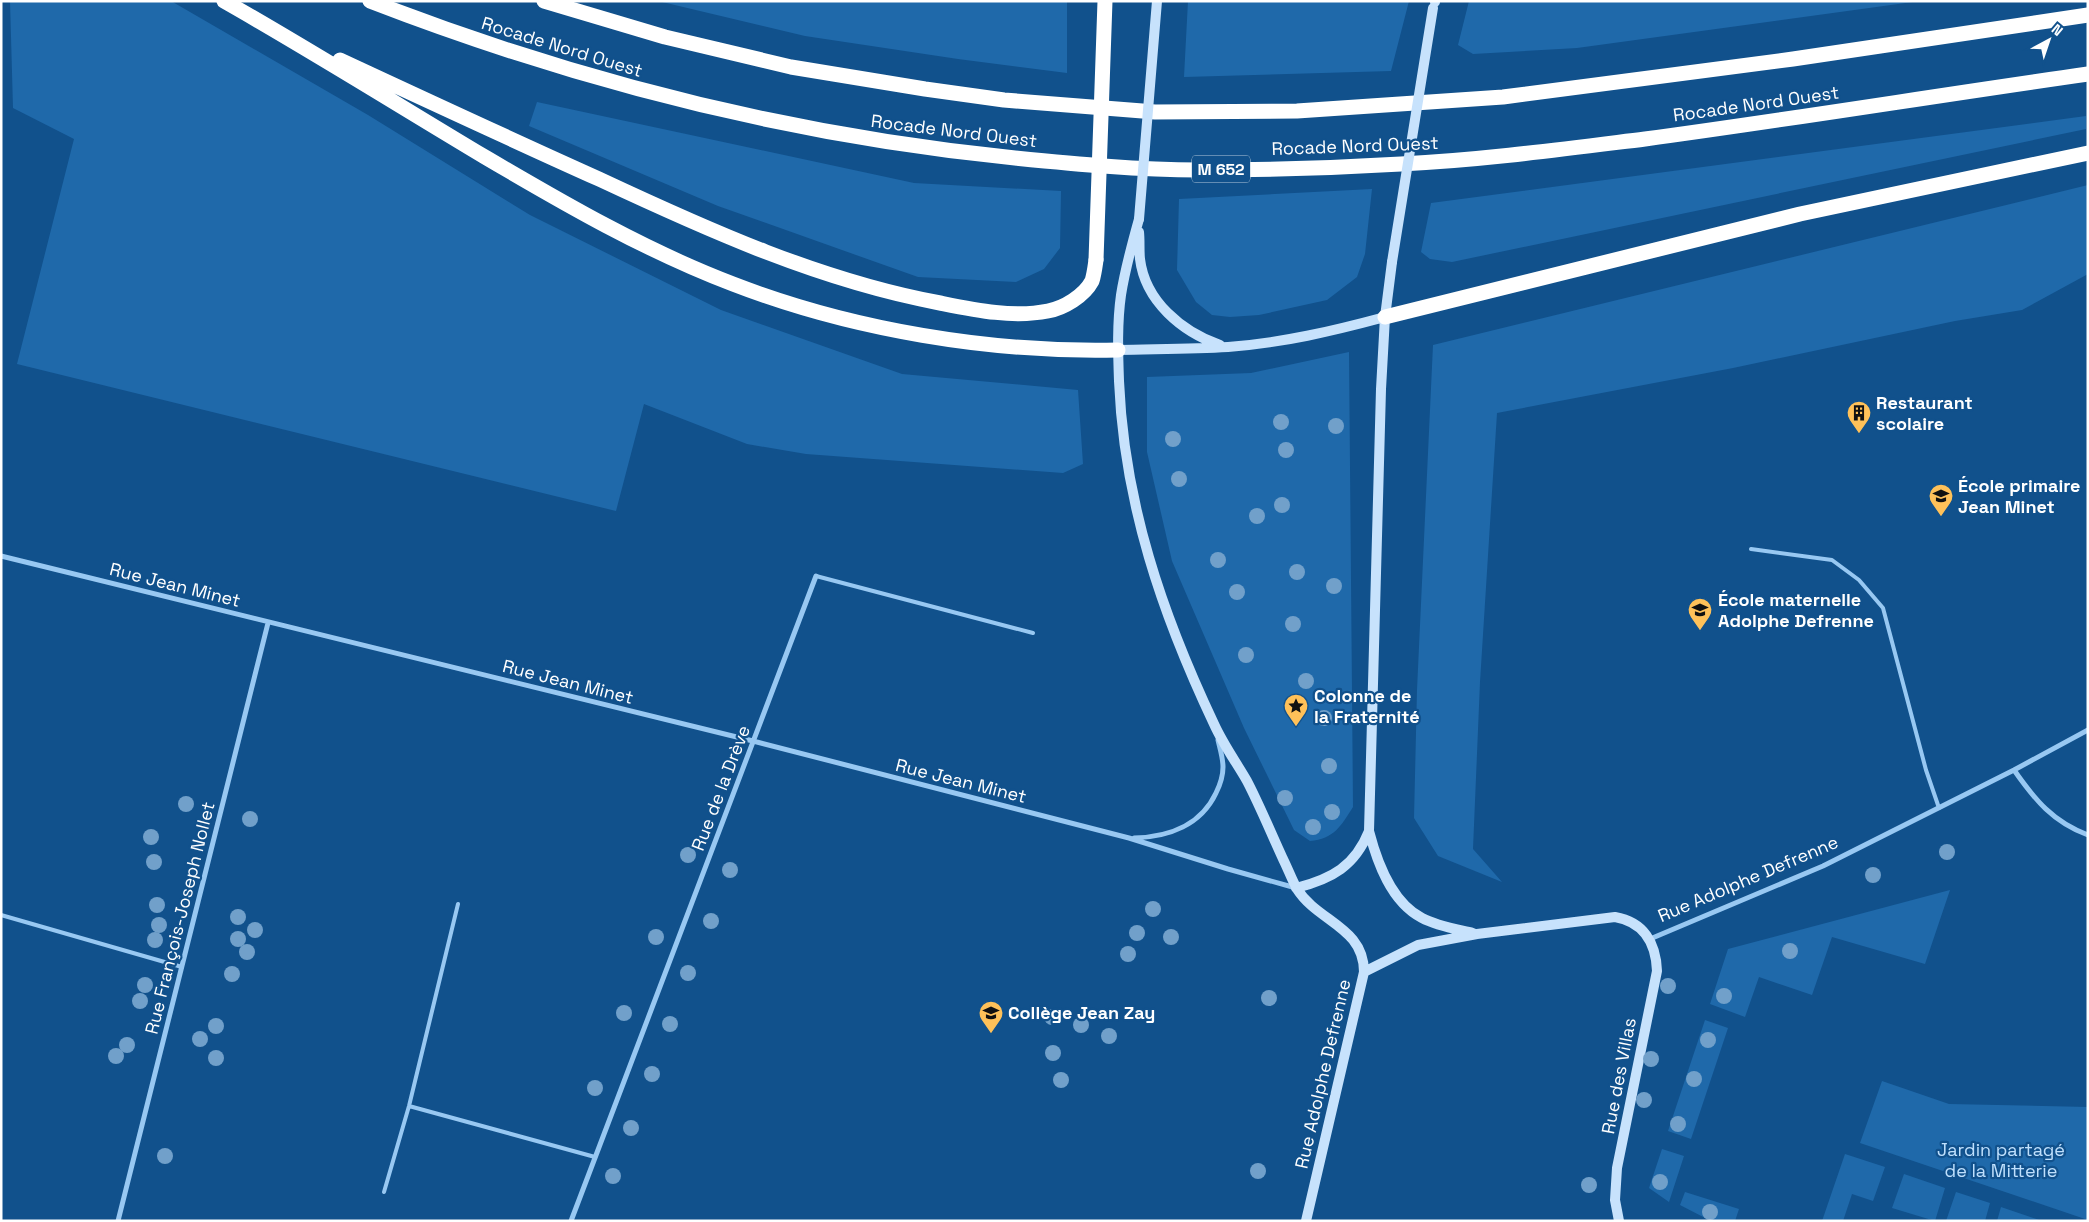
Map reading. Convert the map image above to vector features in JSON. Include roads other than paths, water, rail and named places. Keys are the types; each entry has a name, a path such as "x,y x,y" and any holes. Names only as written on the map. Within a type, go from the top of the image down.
{"highway":[{"path":"224,1 539,188 626,236 732,283 799,306 907,331 995,345 1080,350 1118,350"},
{"name":"Rocade Nord Ouest","path":"370,1 559,68 652,94 758,118 895,144 956,152 1059,162 1198,170 1345,167 1466,159 1563,149 1762,123 2088,74"},
{"name":"Rocade Nord Ouest","path":"544,1 665,37 791,67 1004,100 1155,112 1297,111 1503,97 1784,60 2088,15"},
{"path":"268,26 668,211 764,251 891,293 968,309 1009,313 1050,311 1072,301 1083,293 1092,280 1096,260 1105,1"},
{"path":"1385,317 1800,214 2088,152"}],"street":[{"path":"1157,1 1139,219 1140,260 1148,285 1160,304 1174,320 1205,340 1228,347"},
{"path":"1435,3 1392,262 1385,317 1381,389 1369,831 1386,878 1403,903 1412,912 1435,924 1477,934"},
{"path":"1139,219 1121,296 1118,350 1120,408 1124,440 1129,476 1145,546 1172,626 1215,726 1248,782 1296,888 1314,908 1356,942 1364,961 1364,972"},
{"path":"1118,350 1228,347 1329,332 1385,317"},
{"name":"Rue Jean Minet","path":"1,556 753,742 1128,838 1296,888"},
{"name":"Rue de la Drève","path":"571,1221 816,576"},
{"name":"Rue François-Joseph Nollet","path":"118,1221 268,622"},
{"name":"Rue Jean Minet","path":"1128,838 1148,838 1168,833 1186,827 1203,814 1221,783 1223,768 1215,726"},
{"name":"Rue Adolphe Defrenne","path":"1306,1221 1364,972 1418,944 1477,934 1615,917 1633,923 1642,929 1650,939 1823,866 2014,770 2088,730"},
{"path":"2014,770 2030,793 2055,819 2088,836"},
{"path":"1296,888 1316,883 1344,867 1363,845 1369,831"},
{"name":"Rue des Villas","path":"1619,1221 1615,1200 1618,1168 1656,970 1656,957 1650,939"}],"lane":[{"path":"1751,549 1832,560 1858,580 1883,608 1926,770 1939,808"},
{"name":"Rue de la Drève","path":"816,576 1033,633"},
{"path":"384,1192 409,1106 458,904"},
{"path":"1,915 182,966"},
{"path":"409,1106 596,1157"}],"place":[{"name":"Restaurant scolaire","path":"1859,434"},
{"name":"École primaire Jean Minet","path":"1941,517"},
{"name":"École maternelle Adolphe Defrenne","path":"1700,631"},
{"name":"Colonne de la Fraternité","path":"1296,727"},
{"name":"Collège Jean Zay","path":"991,1034"}],"park label":[{"name":"Jardin partagé de la Mitterie","path":"2001,1160"}]}
